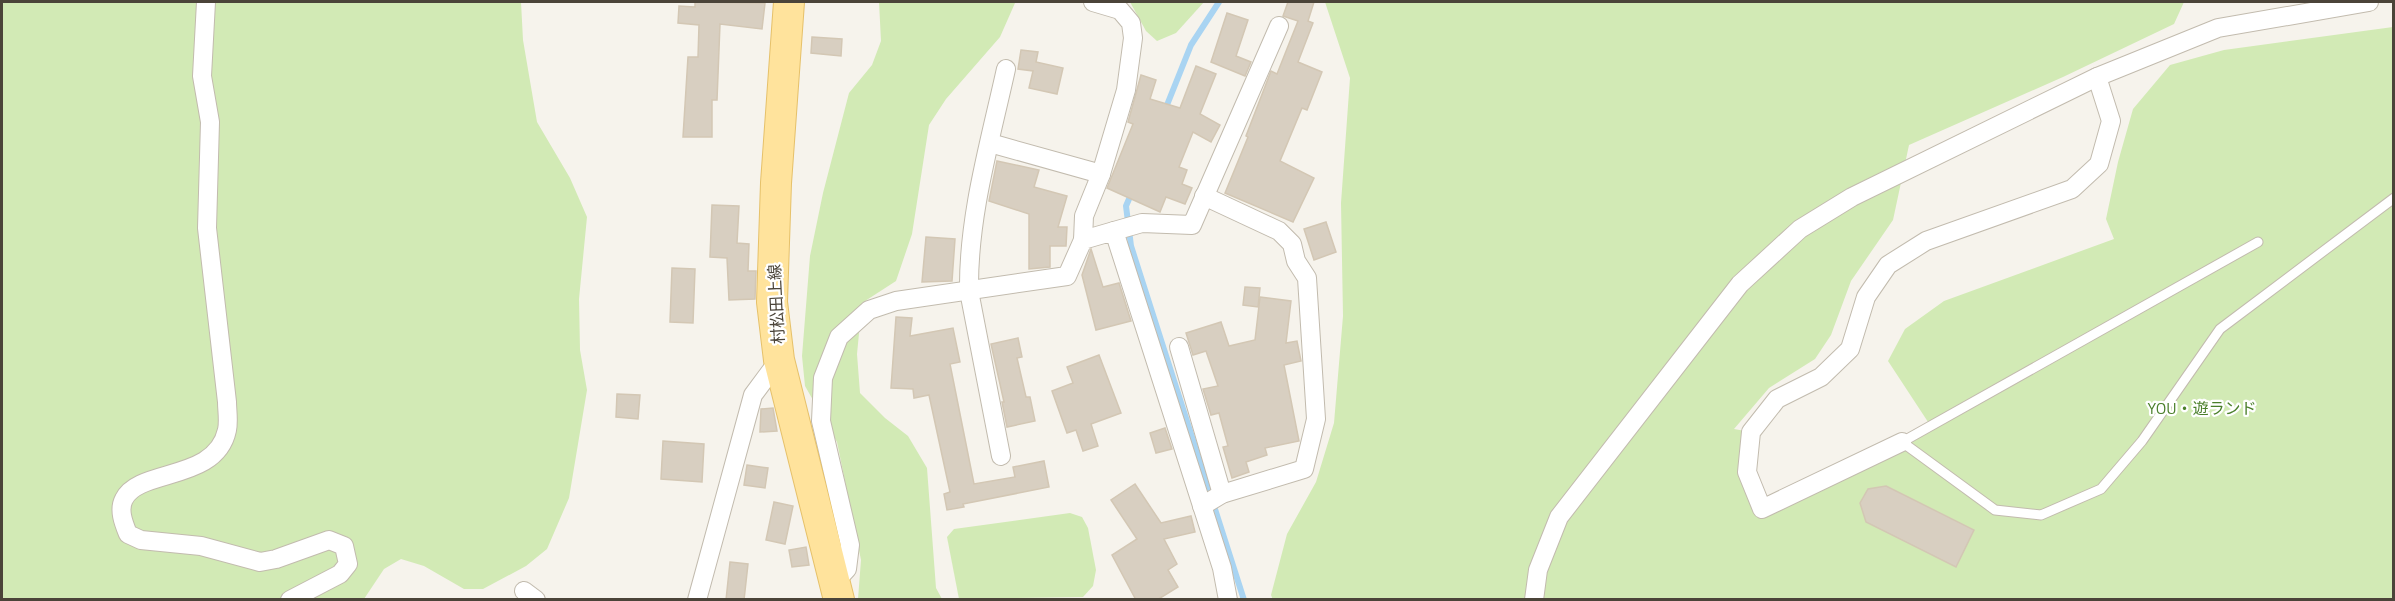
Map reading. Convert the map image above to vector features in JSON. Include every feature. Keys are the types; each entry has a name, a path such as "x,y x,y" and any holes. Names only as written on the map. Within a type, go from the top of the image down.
{"main road":[{"name":"村松田上線","path":"789,2 776,183 773,290 779,360 837,591"}],"street":[{"path":"206,2 202,76 210,122 207,228 227,402 227,431 214,453 198,465 134,488 123,499 122,517 128,534 141,540 201,546 260,562 276,559 329,540 344,546 348,564 340,574 290,600"},
{"path":"837,591 847,569 850,545 821,421 823,378 839,338 869,310 896,301 1066,276 1083,240 1084,216 1101,174 1126,90 1134,38 1131,23 1120,10 1093,2"},
{"path":"1534,600 1538,570 1559,517 1740,284 1800,229 1852,197 2097,77 2218,28 2369,2"},
{"path":"1083,240 1142,223 1192,225 1279,26"},
{"path":"1001,456 969,291 976,206 1006,69"},
{"path":"1902,442 1762,509 1747,472 1751,432 1777,399 1821,377 1850,349 1866,297 1888,265 1926,241 2072,189 2099,164 2111,121 2097,77"},
{"path":"990,143 1101,174"},
{"path":"1202,506 1222,494 1304,469 1316,419 1307,278 1296,261 1292,244 1280,231 1204,196"},
{"path":"1114,231 1222,568 1228,600"},
{"path":"1179,347 1222,494"},
{"path":"697,600 753,395 779,360"}],"lane":[{"path":"2258,242 1902,442 1995,510 2040,515 2101,489 2142,441 2220,329 2394,198"}],"green space":[{"path":"2,2 521,2 523,40 537,122 570,178 587,217 579,299 580,350 587,390 569,498 547,549 526,566 483,589 464,589 424,566 401,559 384,569 364,599 2,599"},
{"path":"879,2 1015,3 1000,37 946,99 929,125 912,234 896,281 862,303 857,354 860,393 885,418 908,436 927,468 936,588 942,599 858,599 861,560 837,442 805,386 802,356 810,256 823,193 849,93 872,65 881,41"},
{"path":"1130,2 1204,2 1176,33 1157,41 1146,31"},
{"name":"YOU・遊ランド","path":"1325,2 2184,2 2174,24 2063,77 1909,145 1893,220 1851,281 1831,335 1815,359 1769,388 1734,429 1751,432 1747,472 1762,509 1930,425 1888,361 1905,329 1944,301 2114,239 2106,219 2118,162 2133,109 2170,65 2224,50 2393,27 2393,599 1273,600 1271,595 1287,534 1316,482 1334,423 1343,316 1341,203 1350,78"},
{"path":"1070,513 1082,517 1088,528 1096,570 1093,586 1083,597 959,599 947,537 954,529"}],"building":[{"path":"695,2 765,3 762,29 720,24 717,100 712,100 712,137 683,137 688,57 698,57 699,25 678,23 679,6 695,7"},
{"path":"1288,2 1314,2 1308,21 1313,23 1298,62 1322,72 1307,110 1302,108 1280,161 1314,178 1293,222 1225,193 1271,71 1277,74 1298,21 1283,16"},
{"path":"1227,13 1248,20 1236,56 1251,62 1245,76 1211,62"},
{"path":"812,37 842,39 841,56 811,53"},
{"path":"1021,50 1038,52 1036,62 1063,68 1057,94 1029,88 1033,71 1018,69"},
{"path":"1196,66 1216,74 1200,114 1220,125 1211,142 1193,132 1179,167 1187,170 1182,184 1192,188 1185,204 1166,197 1160,212 1107,188 1133,124 1128,122 1141,75 1156,80 1150,99 1180,108"},
{"path":"997,161 1039,170 1034,187 1067,196 1058,227 1067,227 1066,246 1050,246 1050,267 1029,269 1029,214 989,201"},
{"path":"712,205 739,206 737,243 749,244 748,271 756,271 755,299 729,300 727,258 710,257"},
{"path":"1326,222 1336,252 1314,260 1304,229"},
{"path":"926,237 955,239 952,281 922,282"},
{"path":"1091,249 1103,287 1119,283 1131,321 1096,330 1082,275"},
{"path":"672,268 695,269 693,323 670,322"},
{"path":"1245,287 1260,288 1258,307 1243,305"},
{"path":"1260,297 1291,301 1286,343 1297,341 1301,361 1284,365 1299,441 1265,448 1267,455 1246,462 1249,472 1232,478 1223,447 1228,446 1219,413 1211,415 1203,389 1218,386 1206,351 1193,355 1186,333 1221,322 1229,346 1255,340"},
{"path":"896,317 912,318 910,336 953,328 960,362 950,364 974,484 1015,477 1013,467 1044,461 1049,487 963,504 964,507 947,510 944,494 950,492 929,395 914,398 913,389 891,388"},
{"path":"1018,338 1022,357 1017,358 1026,397 1030,397 1035,421 1007,427 991,344"},
{"path":"1099,355 1121,413 1091,424 1098,446 1083,451 1076,430 1067,433 1052,391 1073,383 1067,367"},
{"path":"617,394 640,395 638,419 616,417"},
{"path":"773,408 777,431 760,432 761,409"},
{"path":"1165,428 1172,449 1156,453 1150,433"},
{"path":"663,441 704,444 702,482 661,479"},
{"path":"747,465 768,468 765,488 744,485"},
{"path":"1135,484 1161,523 1191,516 1195,532 1164,539 1177,564 1168,570 1178,587 1157,600 1136,600 1112,555 1137,539 1111,500"},
{"path":"1886,486 1974,530 1956,567 1866,522 1860,503 1868,489"},
{"path":"774,502 793,506 785,544 766,540"},
{"path":"806,547 809,565 792,567 789,550"},
{"path":"730,562 748,564 744,600 726,600"}],"waterway":[{"path":"1165,110 1191,45 1219,2"},
{"path":"1132,192 1126,206 1131,246 1244,600"}]}
